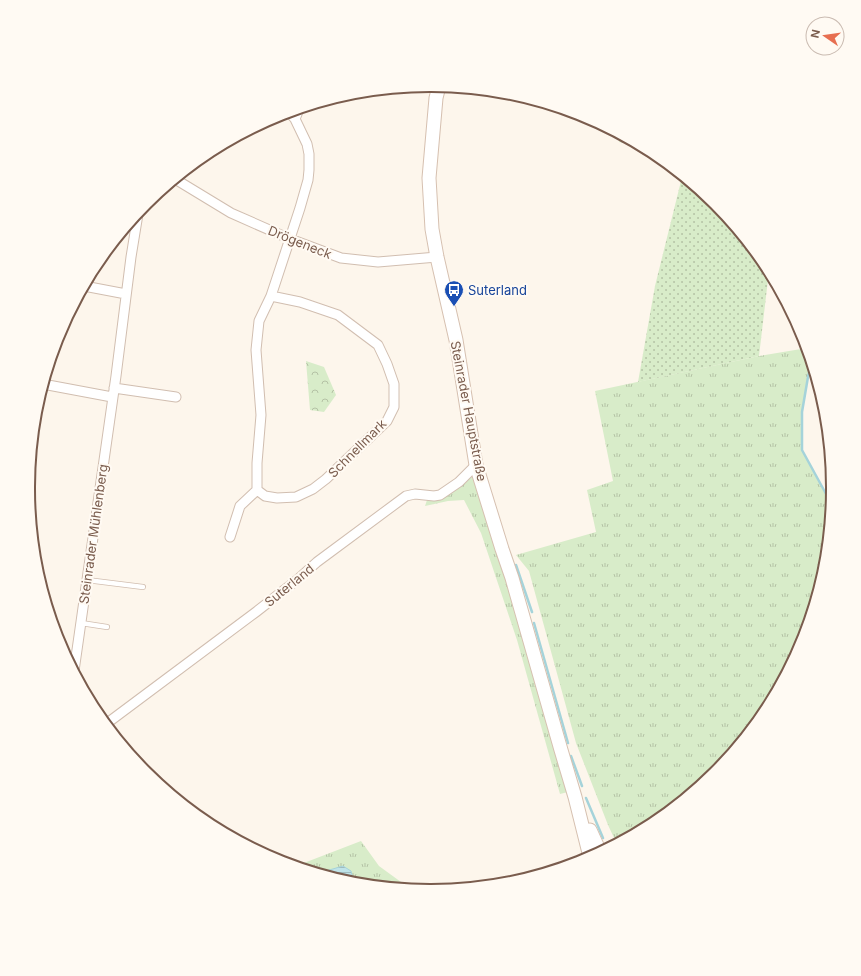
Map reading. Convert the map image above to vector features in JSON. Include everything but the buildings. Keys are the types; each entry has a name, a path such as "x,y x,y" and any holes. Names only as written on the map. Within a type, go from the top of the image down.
{"main road":[{"name":"Steinrader Hauptstraße","path":"437,92 429,178 432,229 456,340 476,465 512,578 575,797 588,850"},
{"name":"Steinrader Hauptstraße","path":"575,797 597,846"}],"street":[{"path":"230,537 240,506 257,490 257,463 261,415 256,350 259,321 271,296 290,239 305,191 309,170 309,154 307,144 293,117"},
{"name":"Drögeneck","path":"180,183 231,213 290,239 341,258 378,262 437,257"},
{"name":"Steinrader Mühlenberg","path":"75,662 136,223"},
{"path":"90,287 126,294"},
{"name":"Schnellmark","path":"257,490 265,496 277,498 296,497 313,489 326,479 387,422 394,407 394,384 378,345 338,315 300,302 271,296"},
{"path":"48,385 176,397"},
{"name":"Suterland","path":"111,720 250,617 297,580 317,562 406,496 415,494 434,496 440,495 459,482 476,465"}],"lane":[{"path":"86,580 143,587"},
{"path":"81,623 107,627"}],"green space":[{"path":"681,182 710,208 728,227 768,282 759,356 638,382 655,286"},
{"path":"801,349 810,376 808,377 802,412 802,450 826,495 823,540 813,590 796,639 773,686 744,729 728,749 710,768 671,802 650,817 614,838 576,743 529,571 516,555 596,532 587,490 613,481 595,391 759,356"},
{"path":"306,361 324,367 336,395 324,412 310,410"},
{"path":"471,476 474,480 496,546 568,792 560,794 517,640 481,533 464,500 448,501 425,506 427,500 439,498"},
{"path":"361,841 379,866 401,883 353,876 351,871 332,871 303,863"}],"water":[{"path":"343,866 351,871 352,876 329,870"}],"waterway":[{"path":"809,373 802,412 802,450 826,493"},
{"path":"516,565 532,612"},
{"path":"534,623 568,743"},
{"path":"571,756 582,786"},
{"path":"586,798 603,838"}],"place":[{"name":"Suterland","path":"454,307"}]}
